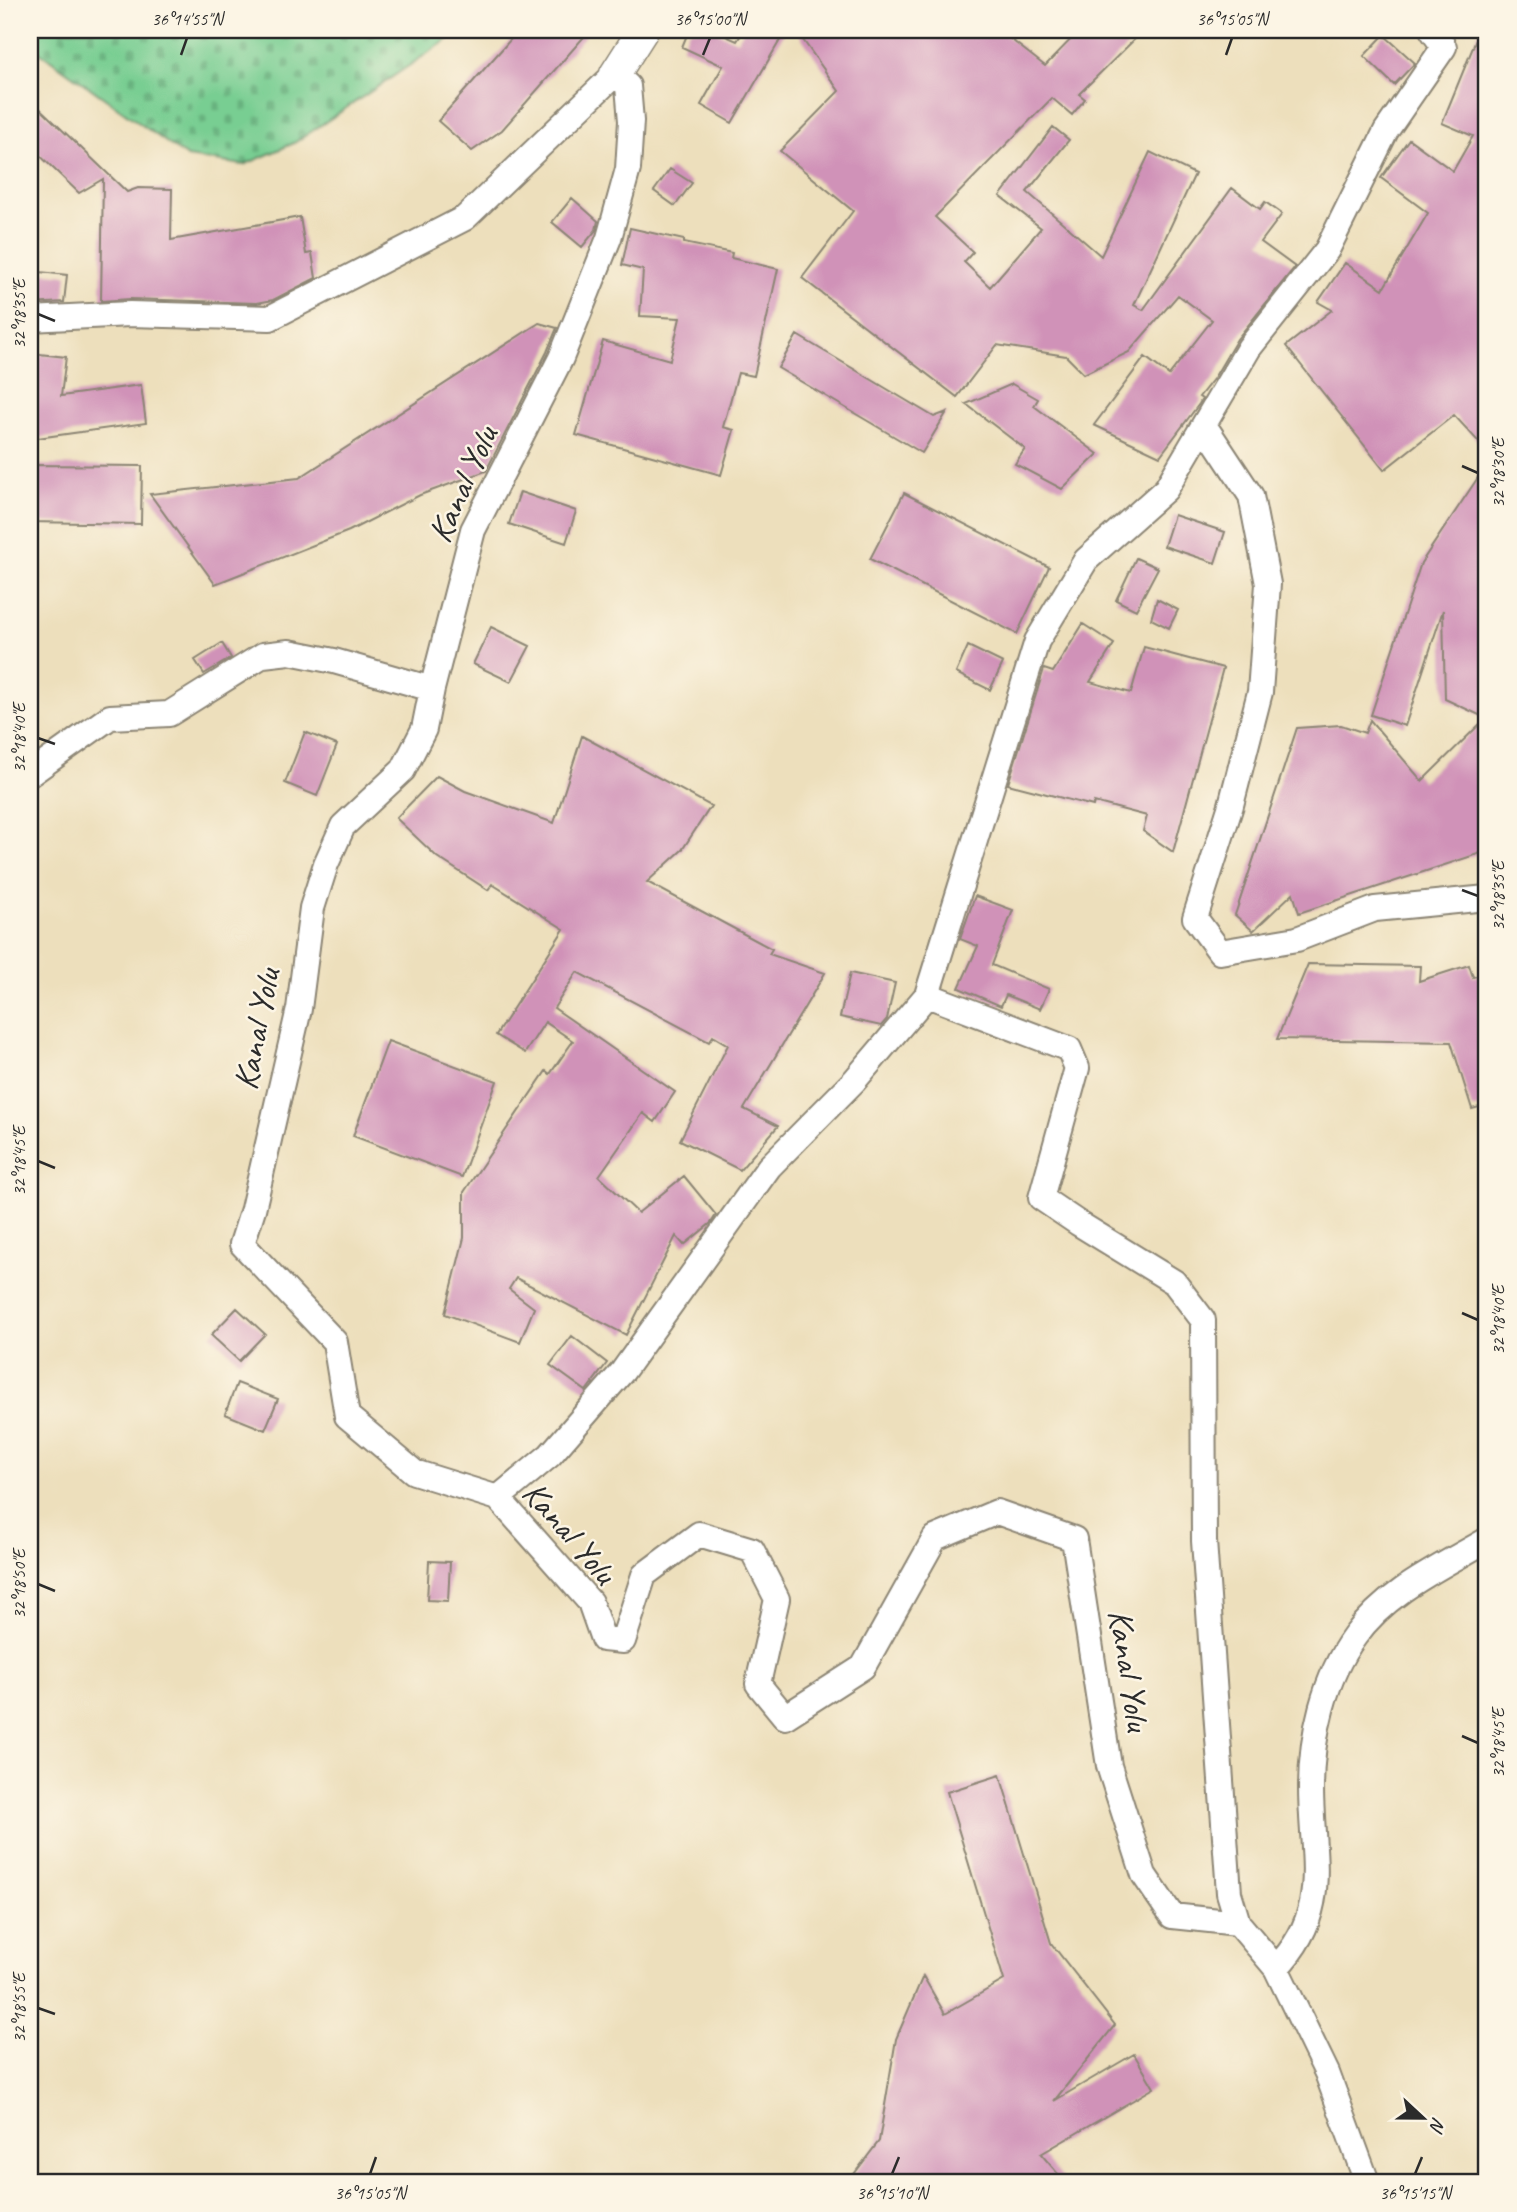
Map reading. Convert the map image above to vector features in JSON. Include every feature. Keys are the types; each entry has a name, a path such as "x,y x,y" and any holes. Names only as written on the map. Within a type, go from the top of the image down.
{"street":[{"path":"30,319 130,314 270,318 465,218 615,74 643,30"},
{"path":"498,1498 550,1455 623,1371 769,1167 854,1081 927,995 1037,641 1086,560 1166,489 1249,348 1326,250 1386,131 1444,47 1432,30"},
{"name":"Kanal Yolu","path":"615,74 628,86 631,121 628,169 609,238 561,358 473,530 424,729 403,771 343,826 326,864 312,908 299,1009 253,1209 242,1244 335,1342 348,1416 414,1472 498,1498 590,1602 603,1639 622,1641 644,1576 699,1534 752,1550 776,1599 758,1684 785,1717 863,1667 935,1538 997,1512 1074,1539 1110,1766 1143,1875 1172,1916 1238,1923"},
{"path":"1204,425 1251,496 1268,584 1260,692 1231,805 1195,918 1220,952 1297,939 1375,909 1487,898"},
{"path":"30,774 110,717 169,714 263,655 289,652 334,661 432,689"},
{"path":"927,995 1069,1049 1077,1068 1041,1198 1174,1282 1203,1320 1204,1541 1229,1893 1238,1923 1276,1968 1327,2073 1367,2182"},
{"path":"1276,1968 1293,1951 1301,1937 1313,1901 1316,1883 1311,1784 1314,1751 1320,1715 1340,1659 1356,1635 1392,1598 1415,1581 1487,1540"}],"green space":[{"path":"30,30 462,30 294,143 244,165 187,157 30,45"}],"building":[{"path":"519,30 590,30 502,130 472,151 438,121"},
{"path":"689,30 712,30 737,41 744,30 786,30 732,123 701,105 723,66 682,47"},
{"path":"796,30 999,30 1045,66 1080,30 1144,30 1079,94 1085,99 1072,115 1052,98 935,217 973,252 964,262 990,287 1041,228 1000,196 1053,127 1069,140 1027,192 1101,256 1150,152 1195,174 1134,305 1143,310 1232,188 1260,209 1265,202 1282,214 1261,242 1295,267 1237,339 1214,378 1199,397 1202,399 1199,404 1160,456 1094,425 1145,357 1169,375 1212,320 1178,295 1129,352 1084,374 1066,356 997,345 957,397 802,278 853,211 780,151 839,91"},
{"path":"1480,30 1487,30 1487,451 1454,415 1384,470 1286,346 1332,310 1318,302 1345,263 1383,289 1428,213 1381,178 1409,139 1453,171 1473,136 1442,123"},
{"path":"1384,35 1415,63 1394,85 1364,56"},
{"path":"30,99 127,192 138,188 172,189 171,240 300,217 306,254 312,253 316,278 273,300 257,303 130,299 101,301 103,179 79,193 30,146"},
{"path":"670,169 692,183 675,206 654,191"},
{"path":"572,198 598,221 596,230 582,247 552,222"},
{"path":"630,228 732,253 731,258 778,269 754,376 738,373 723,427 734,430 721,475 576,435 603,341 670,360 680,318 640,316 643,270 622,265"},
{"path":"30,271 67,275 64,302 30,304"},
{"path":"539,323 557,328 486,471 420,495 349,531 215,584 150,494 299,478"},
{"path":"797,335 934,417 947,412 922,453 778,368"},
{"path":"30,353 66,357 61,396 141,385 146,423 30,439"},
{"path":"1012,384 1038,399 1034,406 1098,454 1062,489 1015,464 1025,449 966,404"},
{"path":"1487,464 1487,851 1299,913 1293,893 1253,931 1235,915 1297,728 1341,725 1365,733 1370,720 1422,781 1486,718 1445,699 1443,610 1405,726 1371,715 1421,563"},
{"path":"30,465 142,466 141,524 30,522"},
{"path":"520,492 576,511 566,543 509,524"},
{"path":"904,493 1049,567 1017,634 870,559"},
{"path":"1174,515 1225,532 1215,563 1164,546"},
{"path":"1136,558 1158,568 1136,610 1116,600"},
{"path":"1157,599 1178,610 1169,628 1151,619"},
{"path":"1083,624 1114,644 1090,682 1131,693 1144,647 1223,668 1173,852 1143,831 1147,816 1094,802 1093,806 1008,784 1044,669 1053,672"},
{"path":"491,627 530,646 511,682 473,664"},
{"path":"222,643 231,658 204,674 195,660"},
{"path":"968,646 1003,663 990,690 956,673"},
{"path":"305,732 337,745 317,796 285,783"},
{"path":"582,736 711,806 682,850 647,882 772,949 769,954 825,973 744,1109 778,1126 740,1170 680,1140 728,1045 713,1036 709,1042 577,972 554,1008 675,1092 655,1122 643,1113 599,1176 638,1213 684,1176 716,1215 711,1223 684,1245 676,1236 626,1335 516,1278 509,1289 534,1308 520,1342 445,1314 464,1238 464,1192 546,1071 550,1074 573,1041 545,1022 525,1053 496,1035 564,929 492,884 488,890 437,857 396,818 437,776 465,791 554,823"},
{"path":"975,896 1013,910 992,965 1049,989 1040,1009 1006,995 1001,1006 959,988 978,946 960,939"},
{"path":"1308,964 1420,966 1419,981 1469,965 1473,977 1487,973 1487,1105 1472,1109 1451,1042 1277,1039"},
{"path":"850,973 895,983 887,1019 881,1026 840,1017"},
{"path":"388,1041 497,1081 462,1177 353,1136"},
{"path":"237,1308 265,1334 239,1361 211,1335"},
{"path":"572,1336 607,1363 586,1391 550,1365"},
{"path":"237,1383 278,1399 265,1430 225,1414"},
{"path":"429,1561 450,1562 448,1601 427,1600"},
{"path":"1000,1775 1051,1943 1115,2025 1054,2101 1134,2054 1154,2088 1041,2154 1065,2182 848,2182 879,2141 896,2039 923,1976 945,2014 1004,1980 947,1792"}]}
